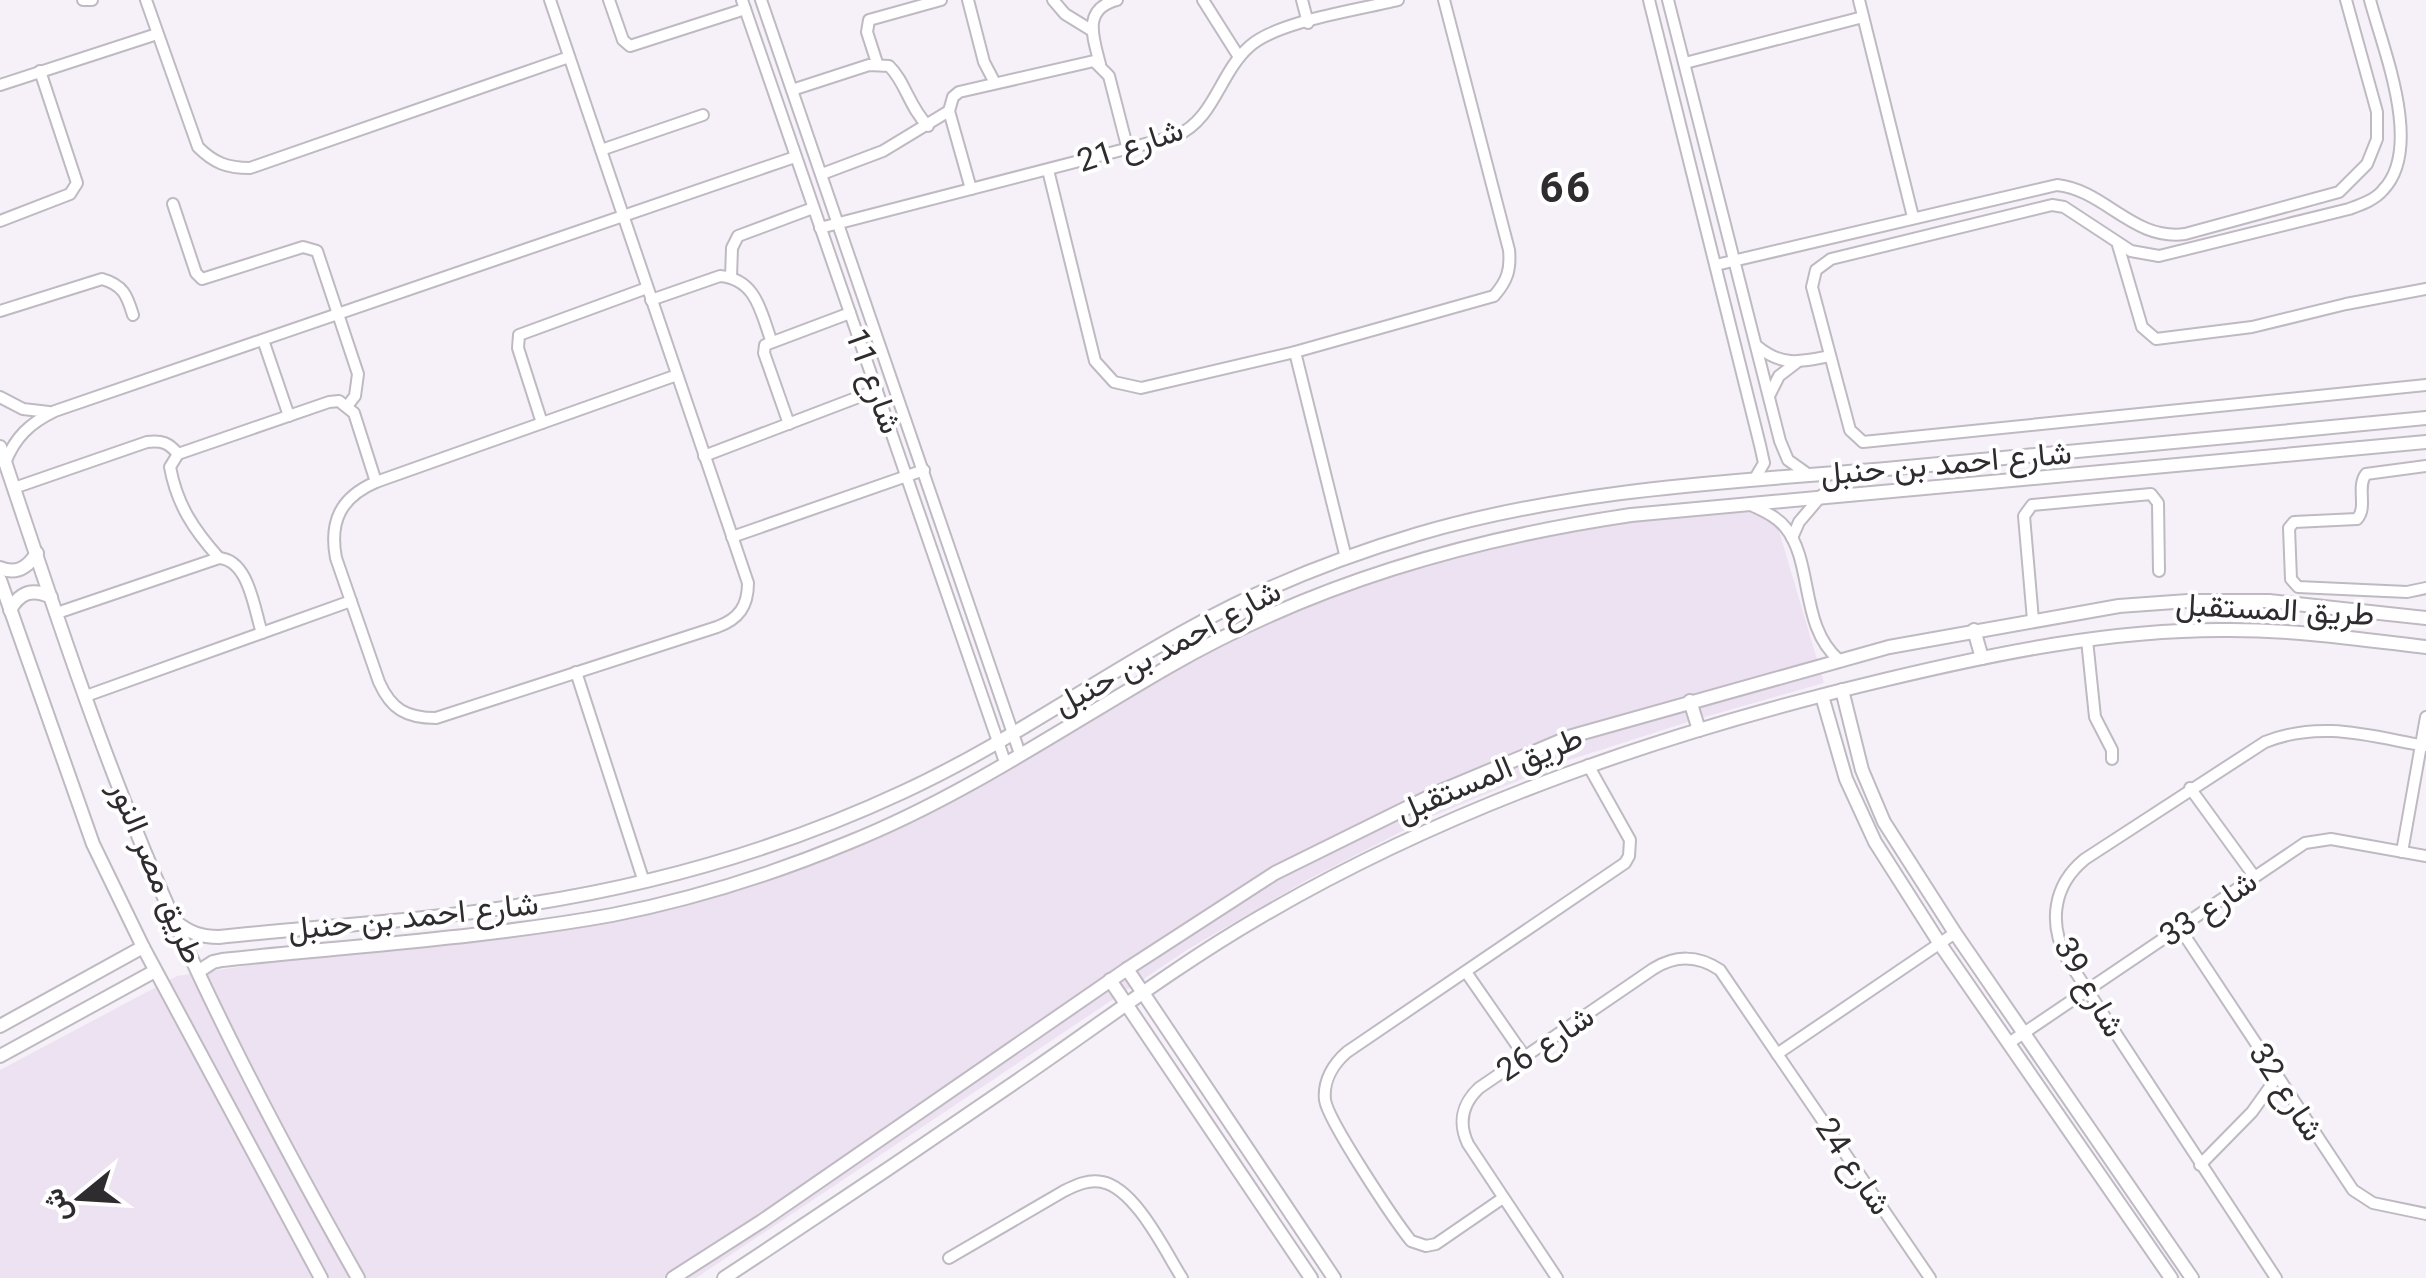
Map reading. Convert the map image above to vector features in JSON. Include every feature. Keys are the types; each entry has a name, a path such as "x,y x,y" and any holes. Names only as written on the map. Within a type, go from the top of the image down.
{"street":[{"path":"84,0 92,0"},
{"path":"146,0 198,148 212,161 230,168 250,168 569,57"},
{"path":"550,0 748,583 748,595 738,616 728,623 436,718 400,712 387,699 336,558 334,521 344,503 358,490 376,482 677,375"},
{"path":"610,0 623,40 630,46 743,4"},
{"name":"شارع 11","path":"761,0 1020,754"},
{"path":"877,64 867,32 869,20 941,0"},
{"path":"968,0 984,62 995,83"},
{"path":"1053,0 1065,14 1091,30"},
{"path":"1116,0 1097,10 1091,30 1100,64 1109,76 1128,150"},
{"path":"1202,0 1240,56"},
{"path":"1302,0 1308,22"},
{"name":"شارع 21","path":"820,228 1176,136 1200,122 1240,56 1265,36 1374,3 1398,0"},
{"path":"1048,170 1087,336 1095,361 1114,382 1141,388 1296,352 1494,296 1506,282 1511,266 1509,250 1444,0"},
{"path":"1649,0 1764,463 1754,480"},
{"path":"1668,0 1780,441 1794,467 1810,475"},
{"path":"1859,0 1913,217"},
{"path":"1716,265 2058,186 2074,189 2145,231 2175,236 2339,192 2367,164 2378,126 2346,0"},
{"path":"2370,0 2403,130 2391,178 2384,190 2353,208 2159,256 2131,252 2064,207 2052,205 1831,259 1816,270 1812,287 1850,430 1863,442 2426,384"},
{"name":"شارع 11","path":"743,4 1005,762"},
{"path":"1685,63 1864,17"},
{"path":"0,85 157,34"},
{"path":"971,190 949,111 952,97 1086,60 1100,64"},
{"path":"792,90 877,64 889,66 898,74 910,105 928,126"},
{"path":"0,221 70,194 77,183 40,71"},
{"path":"822,174 883,151 949,111"},
{"path":"601,150 703,115"},
{"path":"5,462 23,431 55,411 795,157"},
{"path":"173,204 197,277 206,279 303,247 311,248 322,258 358,374 355,396 348,405"},
{"path":"732,277 732,248 738,236 813,208"},
{"path":"2118,245 2142,328 2156,340 2252,327 2426,290"},
{"path":"542,423 518,348 520,335 720,276 732,277 750,289 771,340"},
{"path":"0,310 102,278 115,282 126,292 133,315"},
{"path":"789,424 765,345 850,313"},
{"path":"263,340 289,416"},
{"path":"1756,345 1779,360 1796,363 1830,356"},
{"path":"1296,352 1346,558"},
{"path":"1769,395 1779,376 1796,363"},
{"path":"704,456 877,390"},
{"path":"0,397 23,409 55,411"},
{"path":"220,558 195,531 184,512 170,467 178,454 329,402 348,405 354,413 376,482"},
{"name":"شارع احمد بن حنبل","path":"176,922 188,932 218,937 522,906 644,882 713,863 824,825 906,791 1197,624 1346,558 1486,516 1628,490 2426,418"},
{"path":"1760,445 1780,441"},
{"path":"14,488 148,442 170,445 178,454"},
{"name":"شارع احمد بن حنبل","path":"199,971 213,962 612,914 695,896 776,872 855,841 932,804 1168,666 1241,628 1392,567 1471,544 1632,515 2426,442"},
{"name":"طريق مصر النور","path":"0,447 135,828 199,971 303,1180 358,1278"},
{"path":"2004,458 2005,479"},
{"path":"2426,466 2366,474 2362,480 2362,514 2356,520 2294,522 2289,528 2291,579 2298,587 2406,592 2426,588"},
{"path":"732,537 924,470"},
{"path":"1628,490 1632,515"},
{"path":"2033,620 2024,516 2032,504 2151,494 2158,503 2159,572"},
{"path":"1792,538 1798,522 1822,495"},
{"path":"1745,503 1777,519 1792,538 1820,639 1839,660"},
{"path":"0,568 20,570 37,553"},
{"path":"57,613 220,558 236,562 241,570 262,633"},
{"name":"طريق مصر النور","path":"0,580 87,828 142,947 321,1278"},
{"path":"10,610 16,599 27,592 40,591 51,596"},
{"name":"طريق المستقبل","path":"673,1278 762,1221 1110,980 1275,874 1440,791 1572,736 1839,660 1974,630 2119,606 2228,600 2309,604 2426,618"},
{"path":"86,696 351,601"},
{"path":"1974,630 1982,658"},
{"name":"طريق المستقبل","path":"724,1278 1236,931 1354,865 1450,819 1588,765 1842,690 1982,658 2087,640 2235,630 2426,647"},
{"path":"1813,667 1820,639"},
{"path":"2087,640 2094,708 2112,759"},
{"path":"576,672 644,882"},
{"path":"1842,690 1854,742 1875,803 1956,933 2192,1278"},
{"path":"984,701 1000,695"},
{"path":"1822,696 1863,822 1940,944 2171,1278"},
{"path":"1690,700 1699,730"},
{"path":"2402,852 2426,717"},
{"name":"شارع 39","path":"2276,1278 2062,950 2055,914 2061,888 2085,859 2190,788 2254,748 2296,731 2323,729 2424,745"},
{"path":"1503,1198 1436,1244 1416,1244 1326,1104 1328,1079 1340,1058 1630,856 1630,840 1588,765"},
{"path":"2190,788 2254,876"},
{"name":"شارع 33","path":"2009,1043 2297,847 2322,839 2426,856"},
{"name":"شارع 32","path":"2179,928 2359,1196 2424,1215"},
{"path":"1777,1054 1956,933"},
{"path":"0,1026 142,947"},
{"name":"شارع 26","path":"1557,1278 1464,1135 1462,1114 1479,1088 1652,969 1684,958 1707,962 1720,970 1777,1054"},
{"path":"1127,969 1334,1278"},
{"path":"0,1056 155,971"},
{"path":"1466,972 1524,1057"},
{"path":"1110,980 1311,1278"},
{"name":"شارع 24","path":"1777,1054 1930,1278"},
{"path":"2200,1165 2252,1112 2277,1077"},
{"path":"949,1258 1064,1191 1083,1182 1103,1182 1121,1190 1135,1205 1182,1278"}],"shaded area":[{"path":"1769,497 1824,683 1566,761 1428,818 1307,880 1190,948 696,1278 0,1278 0,1070 177,976 611,911 774,868 931,800 1240,625 1471,542"}],"district":[{"name":"66","path":"1566,187"}]}
